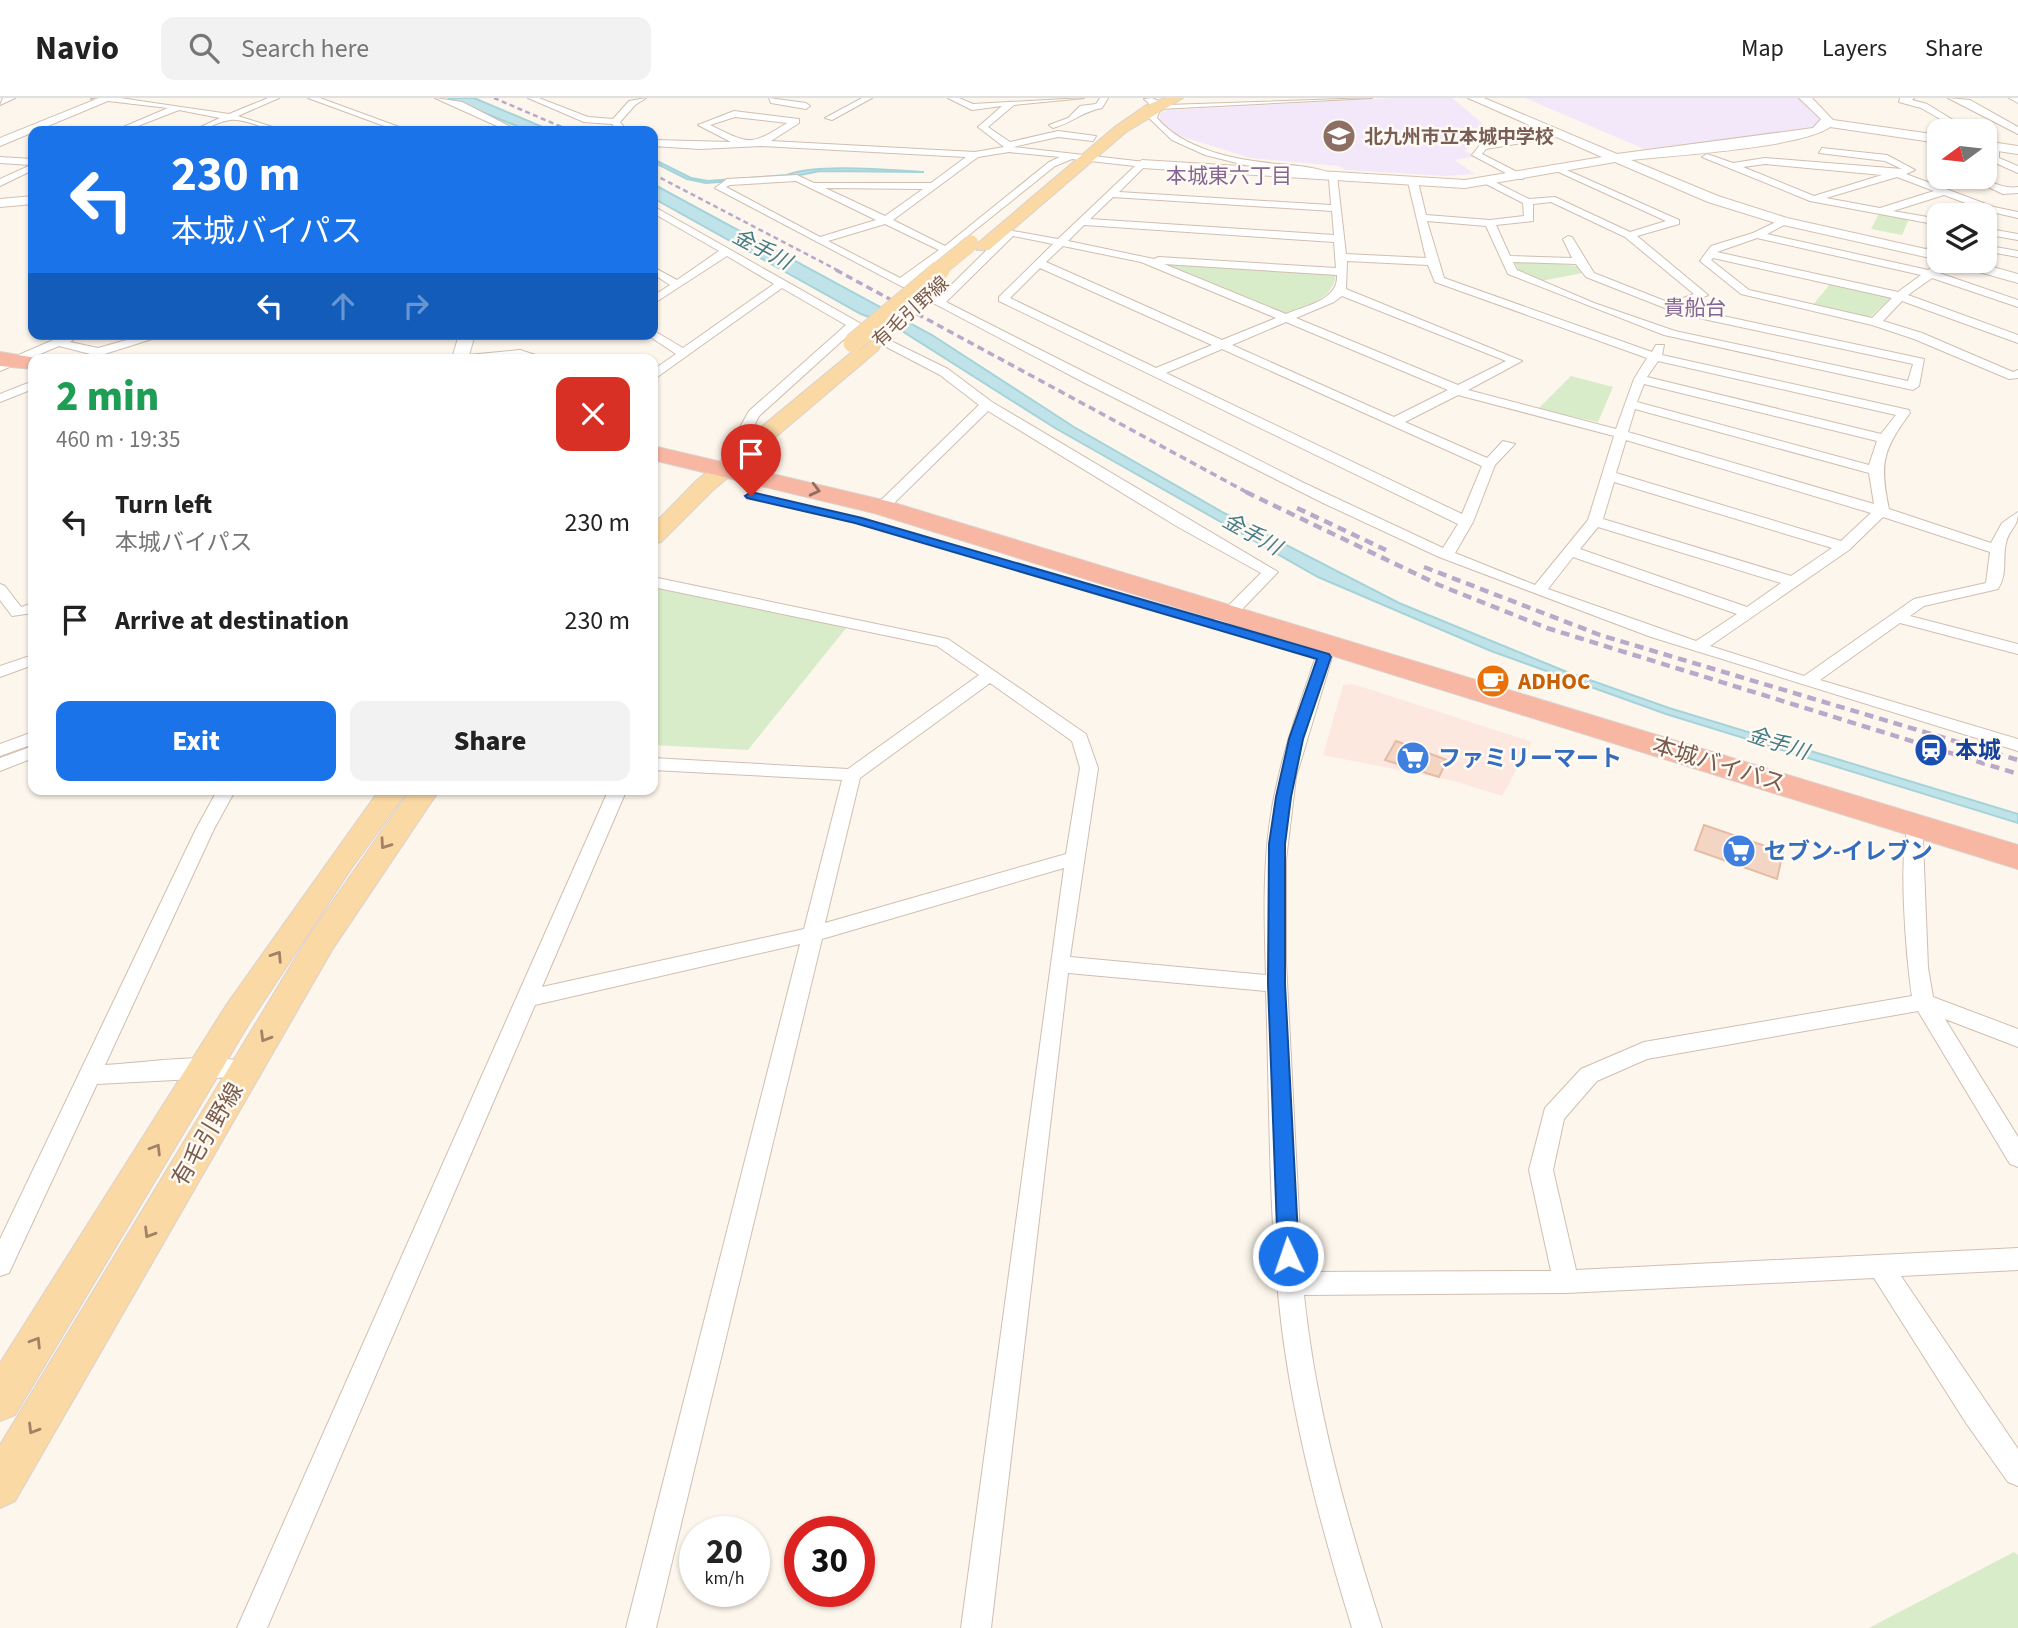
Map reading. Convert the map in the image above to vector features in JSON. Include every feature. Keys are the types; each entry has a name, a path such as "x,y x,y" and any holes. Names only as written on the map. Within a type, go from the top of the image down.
{"highway":[{"name":"本城バイパス","path":"658,455 705,474 858,521 1224,618"},
{"name":"本城バイパス","path":"658,474 705,474 882,507 1326,651 1916,833 2018,857"},
{"name":"本城バイパス","path":"1916,833 2018,875"}],"main road":[{"name":"有毛引野線","path":"658,531 705,474 741,438 860,337 977,245 1071,156 1120,119 1154,101 1175,98"},
{"name":"有毛引野線","path":"977,245 1007,232 1154,101"},
{"name":"有毛引野線","path":"658,507 705,474 860,337"},
{"name":"有毛引野線","path":"0,1401 288,939 391,795"},
{"name":"有毛引野線","path":"0,1486 321,942 422,795"}],"street":[{"path":"0,102 11,98"},
{"path":"130,126 199,98"},
{"path":"208,126 275,98"},
{"path":"312,98 392,126"},
{"path":"439,98 460,104 504,126"},
{"path":"532,98 587,120 615,122 619,126"},
{"path":"615,122 632,103 642,98"},
{"path":"773,98 774,101 798,107"},
{"path":"829,118 868,98"},
{"path":"953,98 972,107 1080,98"},
{"path":"1053,125 1071,120 1083,108 1099,106 1104,98"},
{"path":"1334,178 1323,172 1254,163 1198,148 1158,127 1153,118 1154,101 1167,108 1368,98"},
{"path":"1474,98 1713,199 1784,221 1927,251"},
{"path":"1805,98 1827,118 1828,123"},
{"path":"1910,98 1902,100 1924,106 1946,119"},
{"path":"1951,98 1967,102 2018,131"},
{"path":"2013,98 2018,100"},
{"path":"33,126 102,99 180,106 232,116 265,126"},
{"path":"734,114 745,102"},
{"path":"1012,103 982,127 1009,147 1142,164 1413,182 1489,182 1616,159 1794,136 1817,131 1828,123 1927,137"},
{"path":"740,143 702,125 734,114 796,121 761,143"},
{"path":"0,139 28,128"},
{"path":"658,143 700,146 761,143 828,152 863,148 975,155 1058,134 1093,138"},
{"path":"1520,177 1477,155 1483,147 1560,134"},
{"path":"1997,146 2018,150"},
{"path":"858,161 863,148"},
{"path":"1813,199 1910,170 1887,158 1822,150"},
{"path":"820,240 885,222 975,155"},
{"path":"900,284 1052,164 1071,156"},
{"path":"1707,157 1772,180 1813,199 1927,220"},
{"path":"0,160 28,163"},
{"path":"1997,160 2018,170"},
{"path":"1732,166 1765,161 1897,174 1974,203"},
{"path":"1142,164 1003,299 1466,522"},
{"path":"0,183 28,167"},
{"path":"1772,180 1820,167"},
{"path":"1557,169 1675,222 1629,234"},
{"path":"946,250 797,178 727,183 720,188 900,284 1326,499 1447,555 1700,646 2018,745"},
{"path":"1154,373 1330,300 1340,291 1343,272 1334,178"},
{"path":"1413,182 1432,262 1439,279 1550,322 1655,358 1904,413 1882,438 1873,470 1882,510"},
{"path":"1489,182 1528,202 1552,199 1629,234 1702,295 1678,309 1655,358 1640,379 1595,521 1573,552 1539,590"},
{"path":"811,185 936,186"},
{"path":"1997,188 2018,197"},
{"path":"2006,192 2018,190"},
{"path":"1880,211 1942,192"},
{"path":"1111,194 1338,208"},
{"path":"0,202 28,200"},
{"path":"1422,218 1490,223 1530,219 1528,202"},
{"path":"1997,210 2018,215"},
{"path":"658,212 781,284 860,337 944,372 987,405 1183,524 1270,572 1224,618"},
{"path":"1784,221 1757,235 1715,248 1706,261 1745,292 1875,322 1919,336 2013,376 2018,374"},
{"path":"1084,222 1340,239"},
{"path":"1490,223 1512,272 1590,305 1669,332 1913,386 1920,362 1678,309 1590,275 1568,240"},
{"path":"939,303 1007,232 1144,258 1343,272"},
{"path":"1997,233 2018,237"},
{"path":"1757,235 1931,274 2018,304"},
{"path":"1997,250 2018,254"},
{"path":"658,298 725,251"},
{"path":"1710,254 1900,296 1937,307 2018,339"},
{"path":"1340,257 1432,262"},
{"path":"1144,258 1458,390 1505,402 1534,414 1623,434 1882,510 1995,549"},
{"path":"1507,259 1580,261"},
{"path":"1039,263 1489,464"},
{"path":"658,273 678,285"},
{"path":"1997,273 2018,279"},
{"path":"1875,322 1900,296 1931,274"},
{"path":"658,372 781,284"},
{"path":"1340,291 1516,361 1394,422"},
{"path":"658,338 684,354"},
{"path":"38,354 66,340"},
{"path":"61,343 98,352 141,340"},
{"path":"1640,379 1882,438"},
{"path":"0,398 28,387"},
{"path":"1630,404 1873,470"},
{"path":"882,507 987,405"},
{"path":"1447,555 1466,522 1489,464 1508,444"},
{"path":"1610,476 1844,547"},
{"path":"1700,646 1844,547 1882,510"},
{"path":"1808,681 1919,602 1972,593 1993,586 1999,574 1995,549 2001,531 2015,520"},
{"path":"1595,521 1793,582"},
{"path":"1573,552 1750,613"},
{"path":"658,583 942,642 1080,738 1089,768 1059,964 976,1628"},
{"path":"0,589 25,611"},
{"path":"0,619 25,611"},
{"path":"1897,617 2018,649"},
{"path":"1326,651 1296,739 1283,797 1277,844 1276,984 1290,1284 1303,1385 1333,1522 1367,1628"},
{"path":"0,672 28,662"},
{"path":"658,764 852,775 990,675"},
{"path":"0,750 28,740"},
{"path":"0,765 28,754"},
{"path":"641,1628 852,775"},
{"path":"0,1265 205,829 224,795"},
{"path":"252,1628 615,795"},
{"path":"1916,833 1918,968 1923,1002 2018,1157"},
{"path":"528,998 813,934 1076,858"},
{"path":"1059,964 1276,984"},
{"path":"1566,1282 1541,1170 1553,1115 1590,1075 1644,1052 1923,1002 2018,1038"},
{"path":"90,1075 206,1068 245,1070"},
{"path":"1290,1284 1566,1282 2018,1259"},
{"path":"1880,1265 1976,1414 2018,1472"}],"shaded area":[{"name":"北九州市立本城中学校","path":"1392,98 1452,98 1499,137 1473,142 1465,151 1477,156 1455,160 1475,174 1446,176 1345,170 1339,166 1250,158 1177,135 1160,121 1160,113 1169,110"},
{"path":"1525,98 1802,98 1822,119 1819,125 1809,130 1644,149"},
{"path":"1353,684 1532,742 1502,796 1454,781 1323,755 1343,685"}],"green space":[{"path":"1879,214 1909,219 1902,235 1871,229"},
{"path":"1515,260 1578,266 1583,273 1541,281 1519,272"},
{"path":"1174,262 1336,273 1330,290 1325,295 1285,314 1169,265"},
{"path":"1831,283 1892,297 1868,319 1812,306"},
{"path":"1571,376 1613,387 1598,422 1538,409"},
{"path":"663,583 847,627 748,750 658,745 658,588"},
{"path":"2014,1552 2018,1555 2018,1628 1869,1628"}],"water":[{"path":"448,98 474,98 540,126 517,126"},
{"path":"658,162 691,178 708,181 787,175 799,171 834,168 924,172 820,171 790,177 706,183 687,179 658,164"},
{"name":"金手川","path":"658,187 932,335 1074,427 1224,513 1399,603 1567,672 1669,708 2018,814 2018,823 1666,714 1491,651 1318,577 1055,428 894,326 861,314 658,201"}],"building":[{"name":"ファミリーマート","path":"1396,741 1447,760 1439,777 1385,760"},
{"name":"セブン-イレブン","path":"1704,825 1783,852 1777,879 1695,850"}],"railway":[{"path":"494,98 559,126"},
{"path":"658,177 839,271"},
{"path":"836,270 1249,493"},
{"path":"1249,493 1439,585 1547,628 2018,774"},
{"path":"1297,508 1386,550"},
{"path":"1424,567 1600,635 2018,760"}],"place":[{"name":"北九州市立本城中学校","path":"1339,136"},
{"name":"ADHOC","path":"1493,681"},
{"name":"本城","path":"1931,750"},
{"name":"ファミリーマート","path":"1413,758"},
{"name":"セブン-イレブン","path":"1739,851"}],"district":[{"name":"本城東六丁目","path":"1229,176"},
{"name":"貴船台","path":"1695,308"}],"route":[{"path":"751,496 858,521 1219,624 1324,657 1296,739 1283,797 1277,844 1276,984 1288,1256"}]}
